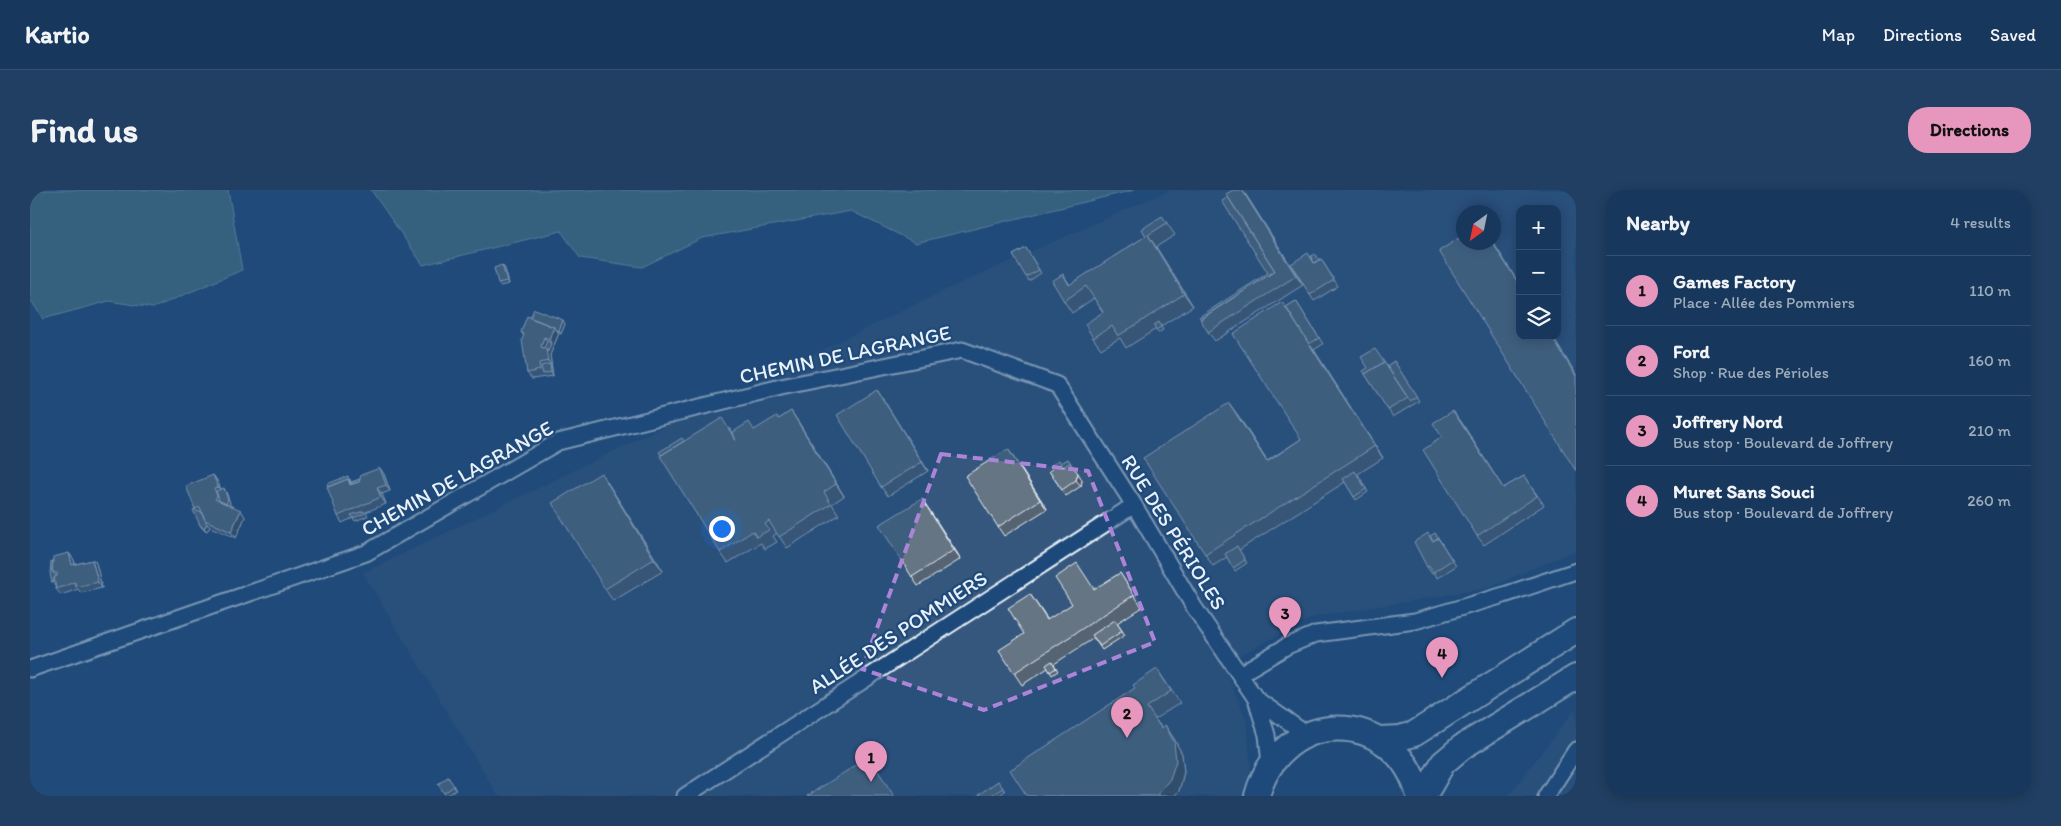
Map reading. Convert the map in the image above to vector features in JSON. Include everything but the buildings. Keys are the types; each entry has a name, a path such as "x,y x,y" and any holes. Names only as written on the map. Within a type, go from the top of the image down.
{"main road":[{"path":"1380,739 1400,738 1414,734 1576,631"},
{"path":"1424,796 1444,763 1462,747 1576,677"},
{"path":"1257,796 1262,779 1270,764 1280,752 1306,734 1330,728 1356,730 1380,739 1400,756 1414,777 1419,796"}],"street":[{"name":"CHEMIN DE LAGRANGE","path":"30,669 366,553 558,442 781,387 962,350 1057,385"},
{"name":"RUE DES PÉRIOLES","path":"1057,385 1134,505 1194,607 1256,699 1267,735 1270,764"},
{"name":"ALLÉE DES POMMIERS","path":"685,796 1134,505"},
{"path":"1240,674 1287,646 1316,634 1415,621 1504,595 1576,570"},
{"name":"RUE DES PÉRIOLES","path":"1256,699 1306,734"},
{"path":"1546,796 1576,750"}],"highlighted area":[{"path":"941,454 1088,471 1155,642 984,710 862,669"}],"shaded area":[{"path":"1170,190 1576,190 1576,550 1489,588 1314,617 1223,664 1247,721 1251,766 1243,796 498,796 363,573 945,290"},
{"path":"1576,708 1576,796 1508,796"}],"green space":[{"path":"39,190 228,190 242,270 153,308 109,301 43,319 30,299 30,198"},
{"path":"371,190 1134,190 916,243 851,211 702,238 642,267 580,258 561,231 423,265"}],"place":[{"name":"Joffrery Nord","path":"1285,638"},
{"name":"Muret Sans Souci","path":"1442,678"},
{"name":"Ford","path":"1127,738"},
{"name":"Games Factory","path":"871,782"}]}
